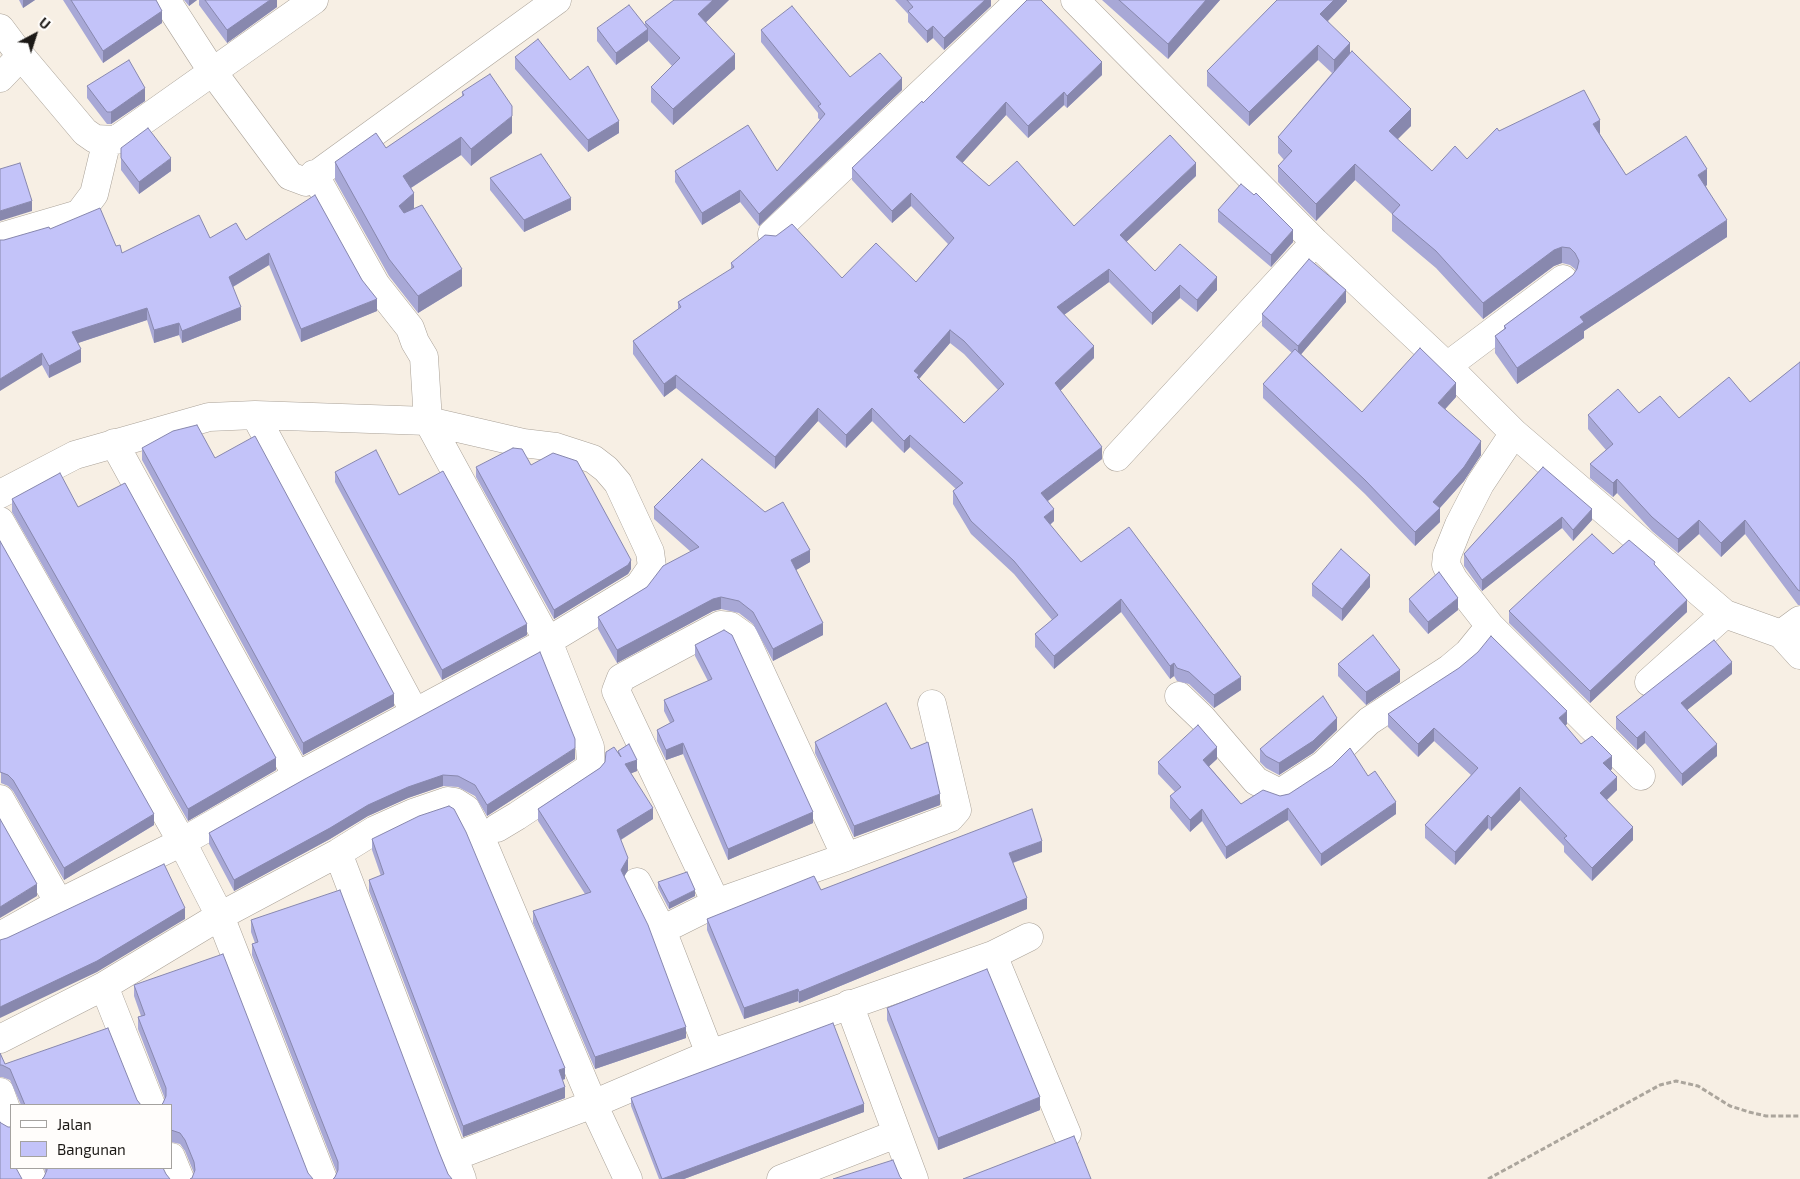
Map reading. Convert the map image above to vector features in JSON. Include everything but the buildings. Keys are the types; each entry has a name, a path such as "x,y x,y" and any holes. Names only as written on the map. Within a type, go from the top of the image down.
{"street":[{"path":"166,0 212,71 290,176 306,182 310,181 314,174 557,0"},
{"path":"0,28 85,132 96,139 116,140 125,136 212,71 314,0"},
{"path":"772,234 1020,0"},
{"path":"1075,0 1315,242 1514,432 1725,614 1790,627 1800,656"},
{"path":"0,78 21,56"},
{"path":"0,237 79,214 94,194 107,140"},
{"path":"314,174 376,285 410,328 414,342 424,357 428,421 548,641 590,748 590,767 497,828"},
{"path":"1117,457 1315,242"},
{"path":"1447,366 1563,279"},
{"path":"255,415 415,713"},
{"path":"0,494 75,455 209,417 255,415 428,421 580,454 606,469 618,483 650,552 652,567 639,586 548,641 296,776 182,842 59,903 0,936"},
{"path":"1514,432 1480,484 1459,525 1447,555 1446,565 1454,580 1490,626 1641,776"},
{"path":"114,443 296,776"},
{"path":"0,521 182,842 220,916 323,1179"},
{"path":"1649,682 1725,614"},
{"path":"716,903 616,691 621,678 720,625 730,626 744,636 846,857"},
{"path":"1179,696 1202,718 1256,781 1280,793 1323,765 1369,722 1468,653 1490,626"},
{"path":"662,930 716,903 950,818 957,810 932,704"},
{"path":"0,799 59,903"},
{"path":"0,1039 104,986 220,916 338,853 375,830 448,801 455,802 466,809 480,836 593,1104 628,1179"},
{"path":"338,853 457,1168 593,1104 710,1054 993,955 1028,937"},
{"path":"637,882 662,930 710,1054"},
{"path":"993,955 1067,1134"},
{"path":"104,986 151,1104"},
{"path":"849,1004 914,1179"},
{"path":"0,1092 10,1120"},
{"path":"781,1179 896,1134"},
{"path":"172,1159 180,1179"}],"path":[{"path":"1488,1179 1660,1085 1676,1081 1698,1086 1730,1106 1750,1112 1766,1116 1800,1116"}]}
